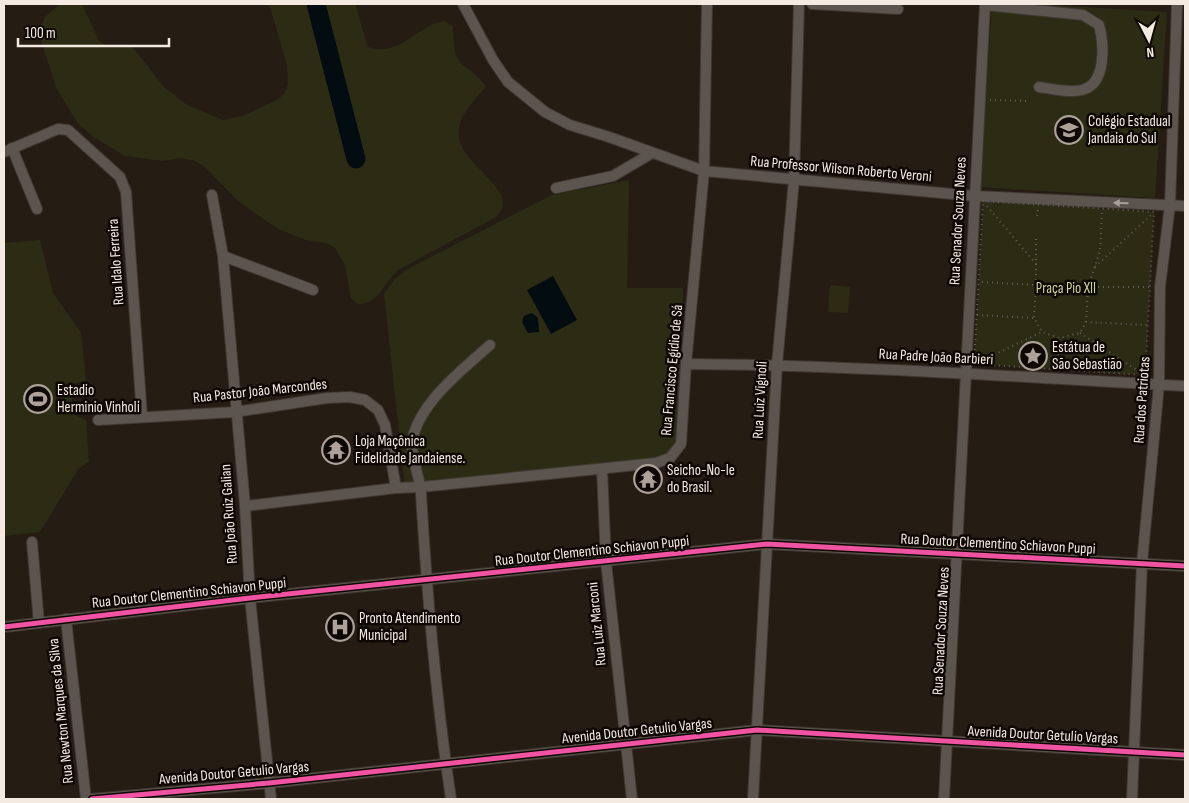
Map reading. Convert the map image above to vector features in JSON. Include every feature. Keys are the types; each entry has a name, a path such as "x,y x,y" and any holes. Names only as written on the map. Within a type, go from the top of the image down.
{"street":[{"name":"Rua Professor Wilson Roberto Veroni","path":"463,4 493,60 508,82 527,100 570,125 609,136 704,171 979,198 1102,206 1185,206"},
{"name":"Rua Francisco Egídio de Sá","path":"244,506 396,488 656,463 670,458 681,444 686,364 704,171 707,4"},
{"name":"Rua Luiz Vignoli","path":"753,799 776,364 794,180 799,4"},
{"path":"812,4 898,9"},
{"path":"985,4 1083,15 1099,25 1104,55 1101,68 1089,86 1080,90 1039,88"},
{"name":"Rua Senador Souza Neves","path":"944,799 958,555 965,372 972,315 979,198 979,100 985,4"},
{"name":"Rua dos Patriotas","path":"1132,799 1142,563 1159,385 1160,287 1170,206 1181,20 1177,4"},
{"name":"Rua Idalo Ferreira","path":"8,150 58,129 68,130 120,177 126,192 142,416"},
{"path":"8,150 37,209"},
{"path":"556,188 613,176 652,153"},
{"name":"Rua João Ruiz Galian","path":"212,195 223,256 250,598 271,799"},
{"path":"223,256 313,290"},
{"path":"451,799 426,581 421,487 412,443 420,417 452,378 490,346"},
{"name":"Rua Padre João Barbieri","path":"686,364 776,364 1057,374 1185,386"},
{"name":"Rua Pastor João Marcondes","path":"98,420 235,412 327,398 350,397 365,400 378,410 385,425 396,488"},
{"name":"Rua Luiz Marconi","path":"602,469 606,562 632,799"},
{"path":"32,542 40,623"},
{"name":"Rua Doutor Clementino Schiavon Puppi","path":"4,627 250,598 767,544 1185,566"},
{"name":"Rua Newton Marques da Silva","path":"66,619 86,799"},
{"name":"Avenida Doutor Getulio Vargas","path":"92,799 269,783 757,730 1185,755"}],"path":[{"path":"979,100 1030,101"},
{"path":"979,198 1102,206 1154,212"},
{"path":"979,198 1036,264"},
{"path":"974,364 972,315 979,281 979,198"},
{"path":"1080,333 1086,322 1088,287 1100,251 1102,206"},
{"path":"1094,267 1154,212"},
{"path":"1145,375 1154,212"},
{"path":"1036,238 1034,318 1042,332 1059,338 1080,333 1145,375"},
{"path":"979,281 1036,285"},
{"path":"1088,287 1160,287"},
{"path":"972,315 1034,318"},
{"path":"1086,322 1161,326"},
{"path":"974,364 1042,332"},
{"path":"1057,374 1059,338"},
{"path":"974,364 1057,374 1145,375"}],"green space":[{"path":"60,4 82,4 99,41 108,46 126,44 134,49 164,87 187,105 223,120 242,116 277,100 284,94 288,85 287,65 269,4 355,4 368,47 379,49 390,48 435,23 445,21 453,27 455,52 461,63 486,86 463,116 459,128 460,141 475,165 495,186 501,196 502,206 496,217 398,270 376,297 371,301 358,304 351,298 345,265 335,248 326,243 306,240 278,229 238,201 205,167 193,160 179,158 163,161 125,156 92,136 77,122 57,90 42,44 41,26 45,17"},
{"path":"992,4 1034,4 1167,12 1155,198 980,187"},
{"path":"629,180 627,288 683,288 679,440 667,455 653,460 405,486 384,294 394,280 409,268 552,195"},
{"name":"Praça Pio XII","path":"983,201 1154,212 1145,375 974,364"},
{"name":"Estadio Herminio Vinholi","path":"40,240 53,293 81,333 86,381 71,384 73,414 86,420 89,462 79,468 40,532 4,536 4,243"},
{"path":"830,285 850,287 848,313 828,312"}],"shaded area":[{"path":"553,276 577,320 551,334 527,290"},
{"path":"532,313 538,318 539,332 528,333 522,322 524,316"}],"waterway":[{"path":"316,4 356,159"}],"cycle path":[{"path":"4,627 250,598 767,544 1185,566"},
{"path":"92,799 269,783 757,730 1185,755"}],"place":[{"name":"Colégio Estadual Jandaia do Sul","path":"1069,130"},
{"name":"Estátua de São Sebastião","path":"1033,356"},
{"name":"Estadio Herminio Vinholi","path":"38,399"},
{"name":"Loja Maçônica Fidelidade Jandaiense.","path":"336,450"},
{"name":"Seicho-No-Ie do Brasil.","path":"648,479"},
{"name":"Pronto Atendimento Municipal","path":"340,627"}]}
